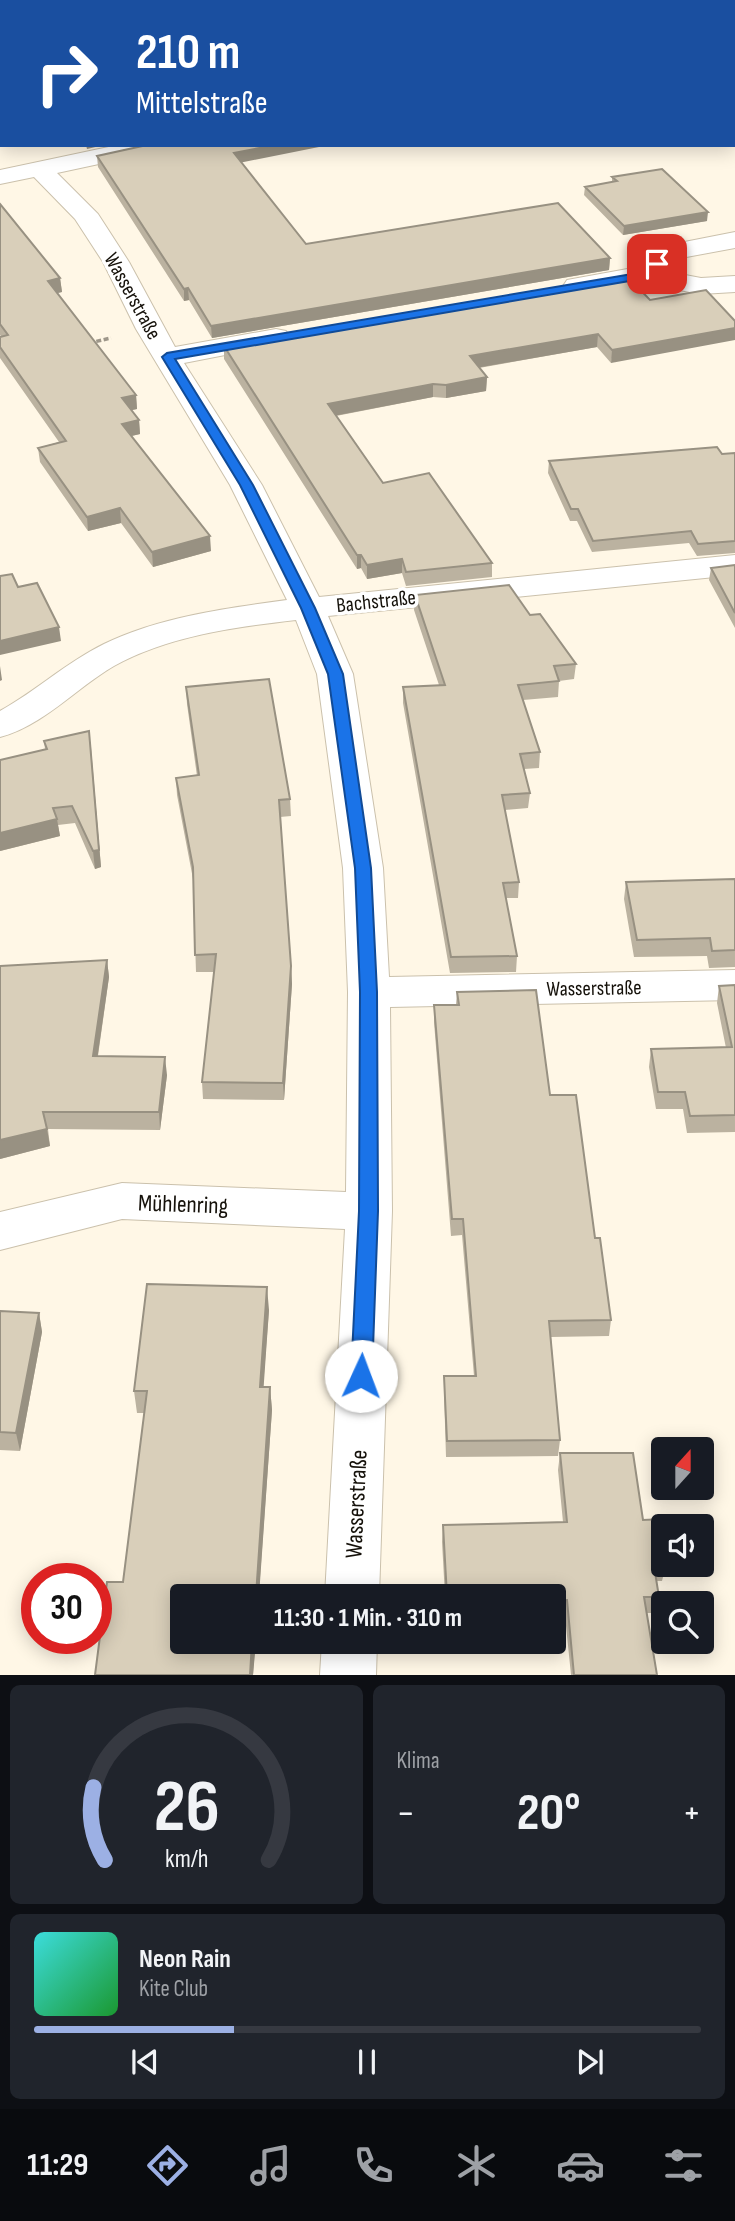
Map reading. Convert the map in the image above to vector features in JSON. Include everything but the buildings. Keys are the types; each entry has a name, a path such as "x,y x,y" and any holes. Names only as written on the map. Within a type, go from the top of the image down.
{"street":[{"path":"0,177 145,147"},
{"name":"Wasserstraße","path":"38,168 85,214 116,262 150,328 246,485 308,608 335,674 363,868 369,992 369,1211 353,1584"},
{"path":"641,275 673,252 735,240"},
{"path":"545,292 641,275 701,286 735,284"},
{"path":"167,357 298,334"},
{"name":"Bachstraße","path":"0,726 90,667 133,644 204,625 308,608 735,565"},
{"name":"Wasserstraße","path":"369,992 735,985"},
{"name":"Mühlenring","path":"0,1231 122,1201 369,1211"},
{"path":"348,1675 349,1654"}],"path":[{"path":"88,344 150,328"}],"route":[{"path":"361,1376 369,1211 369,992 363,868 335,674 308,608 246,485 167,357 641,275 657,264"}]}
